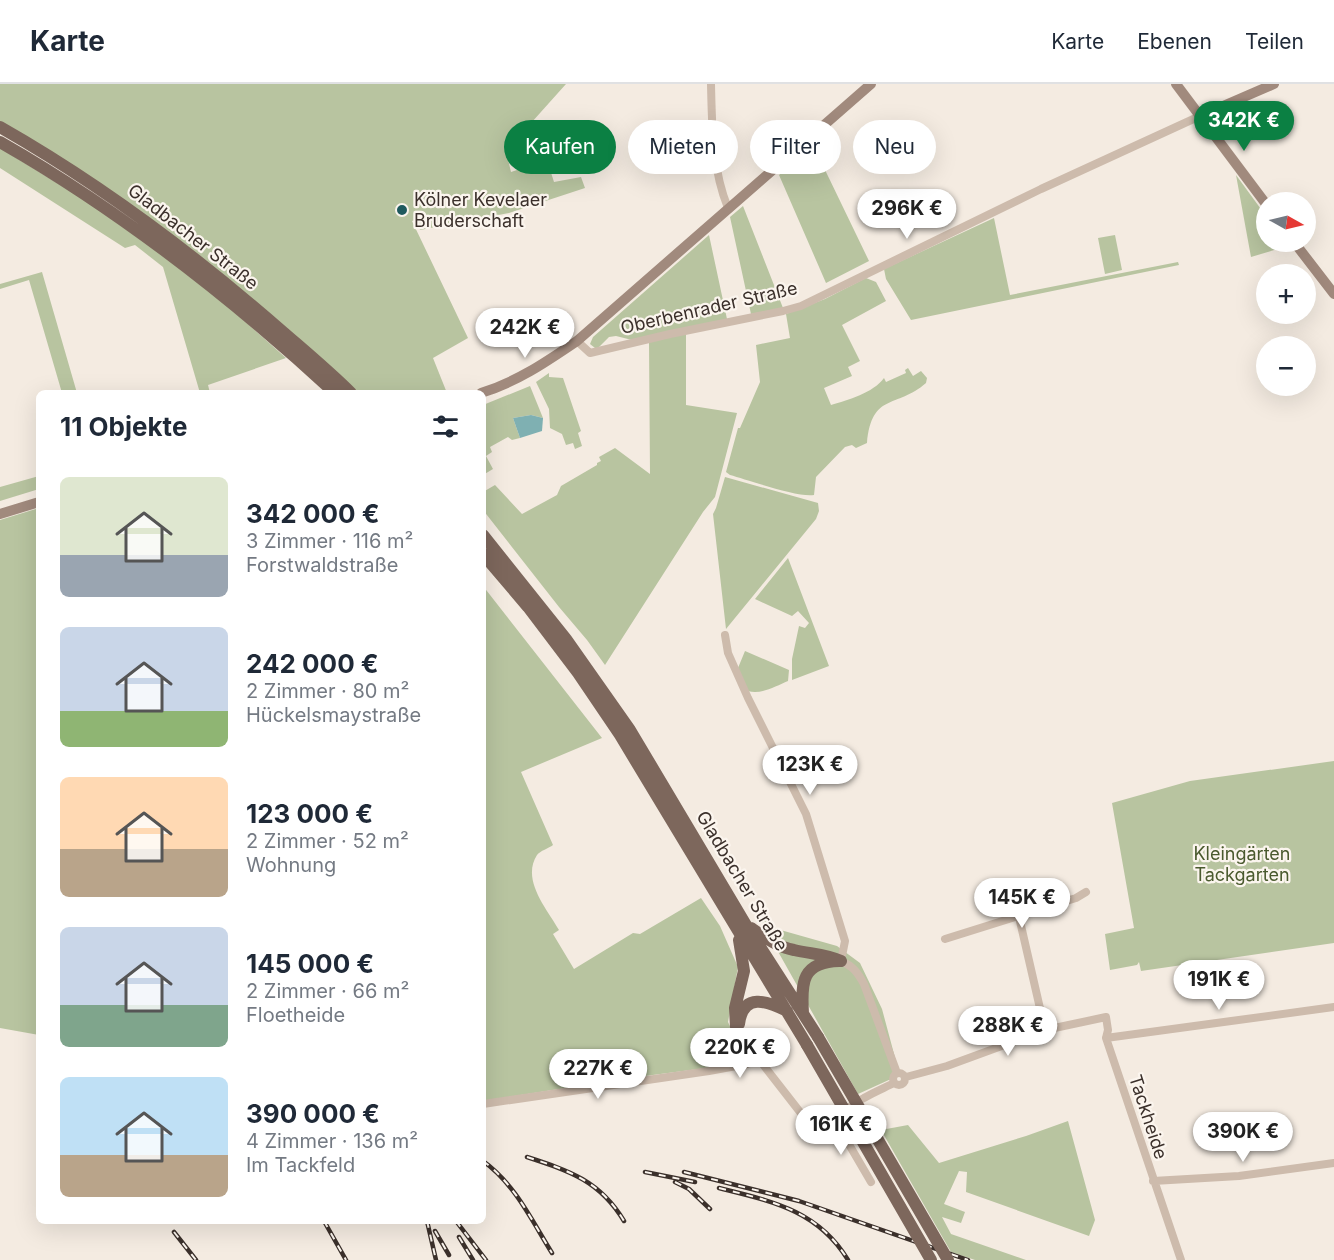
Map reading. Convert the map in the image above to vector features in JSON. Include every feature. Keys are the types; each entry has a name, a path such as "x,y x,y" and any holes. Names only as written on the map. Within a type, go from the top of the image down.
{"main road":[{"path":"486,391 508,384 536,369 577,341 872,84"},
{"path":"1176,84 1257,192"},
{"name":"Oberbenrader Straße","path":"1200,116 1274,84"},
{"name":"Gladbacher Straße","path":"0,127 105,191 184,249 241,295 348,390"},
{"name":"Gladbacher Straße","path":"0,142 37,163 99,204 177,261 299,359 332,390"},
{"path":"1302,252 1334,294"},
{"path":"0,514 36,503"},
{"name":"Gladbacher Straße","path":"486,539 566,639 630,730 787,1012 812,1041 948,1260"},
{"name":"Gladbacher Straße","path":"486,558 528,607 597,700 741,927 803,1014 812,1041 931,1260"},
{"path":"758,1058 736,1027 735,1008 744,971 741,927 793,950 830,956 842,961"},
{"path":"803,1014 802,987 806,976 814,968 826,962 842,961"},
{"path":"739,1034 741,1013 754,1002 764,1001 787,1012"}],"street":[{"path":"711,84 713,146 723,197 728,208"},
{"name":"Oberbenrader Straße","path":"577,341 590,353 670,334 783,312 801,306 1039,190 1200,116"},
{"path":"725,635 728,653 736,672 779,764 806,814 843,933 845,952 842,961 850,964 864,984 897,1073"},
{"path":"945,939 1076,898 1086,892"},
{"path":"906,1077 947,1066 1045,1030 1019,917"},
{"path":"1106,1038 1334,1007"},
{"name":"Tackheide","path":"1045,1030 1106,1017 1108,1030 1106,1038 1181,1260"},
{"path":"486,1104 709,1071 747,1064 758,1058 800,1112 809,1118 820,1119 833,1117 894,1083"},
{"path":"897,1073 904,1074 906,1077"},
{"path":"894,1083 893,1079 897,1073"},
{"path":"894,1083 903,1085 906,1077"},
{"path":"833,1117 871,1182"},
{"path":"1153,1182 1239,1176 1334,1163"}],"green space":[{"path":"0,84 566,84 534,120 504,120 504,174 551,174 554,182 581,177 585,188 509,213 420,230 416,220 412,221 468,338 433,358 446,390 354,390 244,292 0,122"},
{"path":"0,148 93,205 223,302 286,358 208,385 209,390 199,390 163,267 135,245 125,248 0,168"},
{"path":"827,174 869,261 826,283 779,175"},
{"path":"1236,175 1256,202 1256,252 1268,252 1251,257"},
{"path":"743,206 783,308 751,314 730,217"},
{"path":"994,218 1010,295 1178,262 1179,265 911,320 886,279 884,269"},
{"path":"709,235 727,319 632,340 616,336 609,337 598,348 590,344 593,337"},
{"path":"1115,235 1122,270 1105,274 1098,238"},
{"path":"42,272 76,390 61,390 29,280 0,289 0,284"},
{"path":"866,278 876,282 886,301 842,325 860,361 848,367 852,376 824,388 831,405 860,395 873,388 884,378 886,382 906,373 905,370 908,368 913,376 921,371 927,378 926,383 880,408 874,416 867,443 856,448 852,445 845,447 816,477 814,495 786,491 730,475 726,472 738,428 740,428 760,382 756,345 790,338 786,314 825,299"},
{"path":"686,333 686,405 737,413 715,497 703,512 605,665 486,514 486,490 495,485 522,514 557,495 561,486 597,465 601,461 599,457 615,448 650,474 649,342"},
{"path":"549,373 549,377 563,378 581,431 578,433 582,446 575,449 573,443 566,445 562,434 550,428 549,409 536,382"},
{"path":"530,386 543,418 531,415 513,418 520,438 512,440 508,437 490,447 492,452 486,456 486,404"},
{"path":"486,456 493,469 486,473"},
{"path":"36,477 36,490 0,501 0,487"},
{"path":"725,477 818,503 819,511 816,519 726,629 713,514"},
{"path":"36,509 36,1034 0,1028 0,520"},
{"path":"788,558 829,666 792,680 792,659 799,626 805,628 809,623 798,611 792,616 755,599"},
{"path":"486,590 602,738 521,772 553,845 537,855 532,874 534,884 559,930 553,934 574,969 633,933 640,934 701,898 720,926 738,967 728,1022 746,1053 744,1063 486,1101"},
{"path":"745,651 789,670 788,681 763,691 748,691 738,668"},
{"name":"Kleingärten Tackgarten","path":"1334,761 1334,943 1141,971 1139,962 1137,965 1110,970 1105,934 1134,928 1112,803 1190,781"},
{"path":"757,914 777,929 837,946 860,963 882,1009 897,1065 891,1079 858,1094"},
{"path":"1068,1121 1095,1220 1089,1236 966,1192 967,1172 959,1171 944,1204 965,1212 961,1223 942,1217 951,1234 1026,1260 975,1260 951,1252 881,1130 908,1125 939,1163"}],"water":[{"path":"531,415 543,418 542,431 520,438 513,418"}],"railway":[{"path":"527,1157 583,1179 605,1196 624,1221"},
{"path":"486,1163 514,1192 552,1253"},
{"path":"645,1172 695,1182"},
{"path":"684,1172 799,1201 968,1260"},
{"path":"675,1182 689,1189 710,1209"},
{"path":"719,1188 792,1210 822,1229 848,1260"},
{"path":"326,1224 346,1260"},
{"path":"428,1224 436,1260"},
{"path":"458,1224 486,1260"},
{"path":"435,1231 449,1255"},
{"path":"174,1232 196,1260"},
{"path":"459,1237 473,1260"}],"place":[{"name":"Kölner Kevelaer Bruderschaft","path":"402,210"}]}
